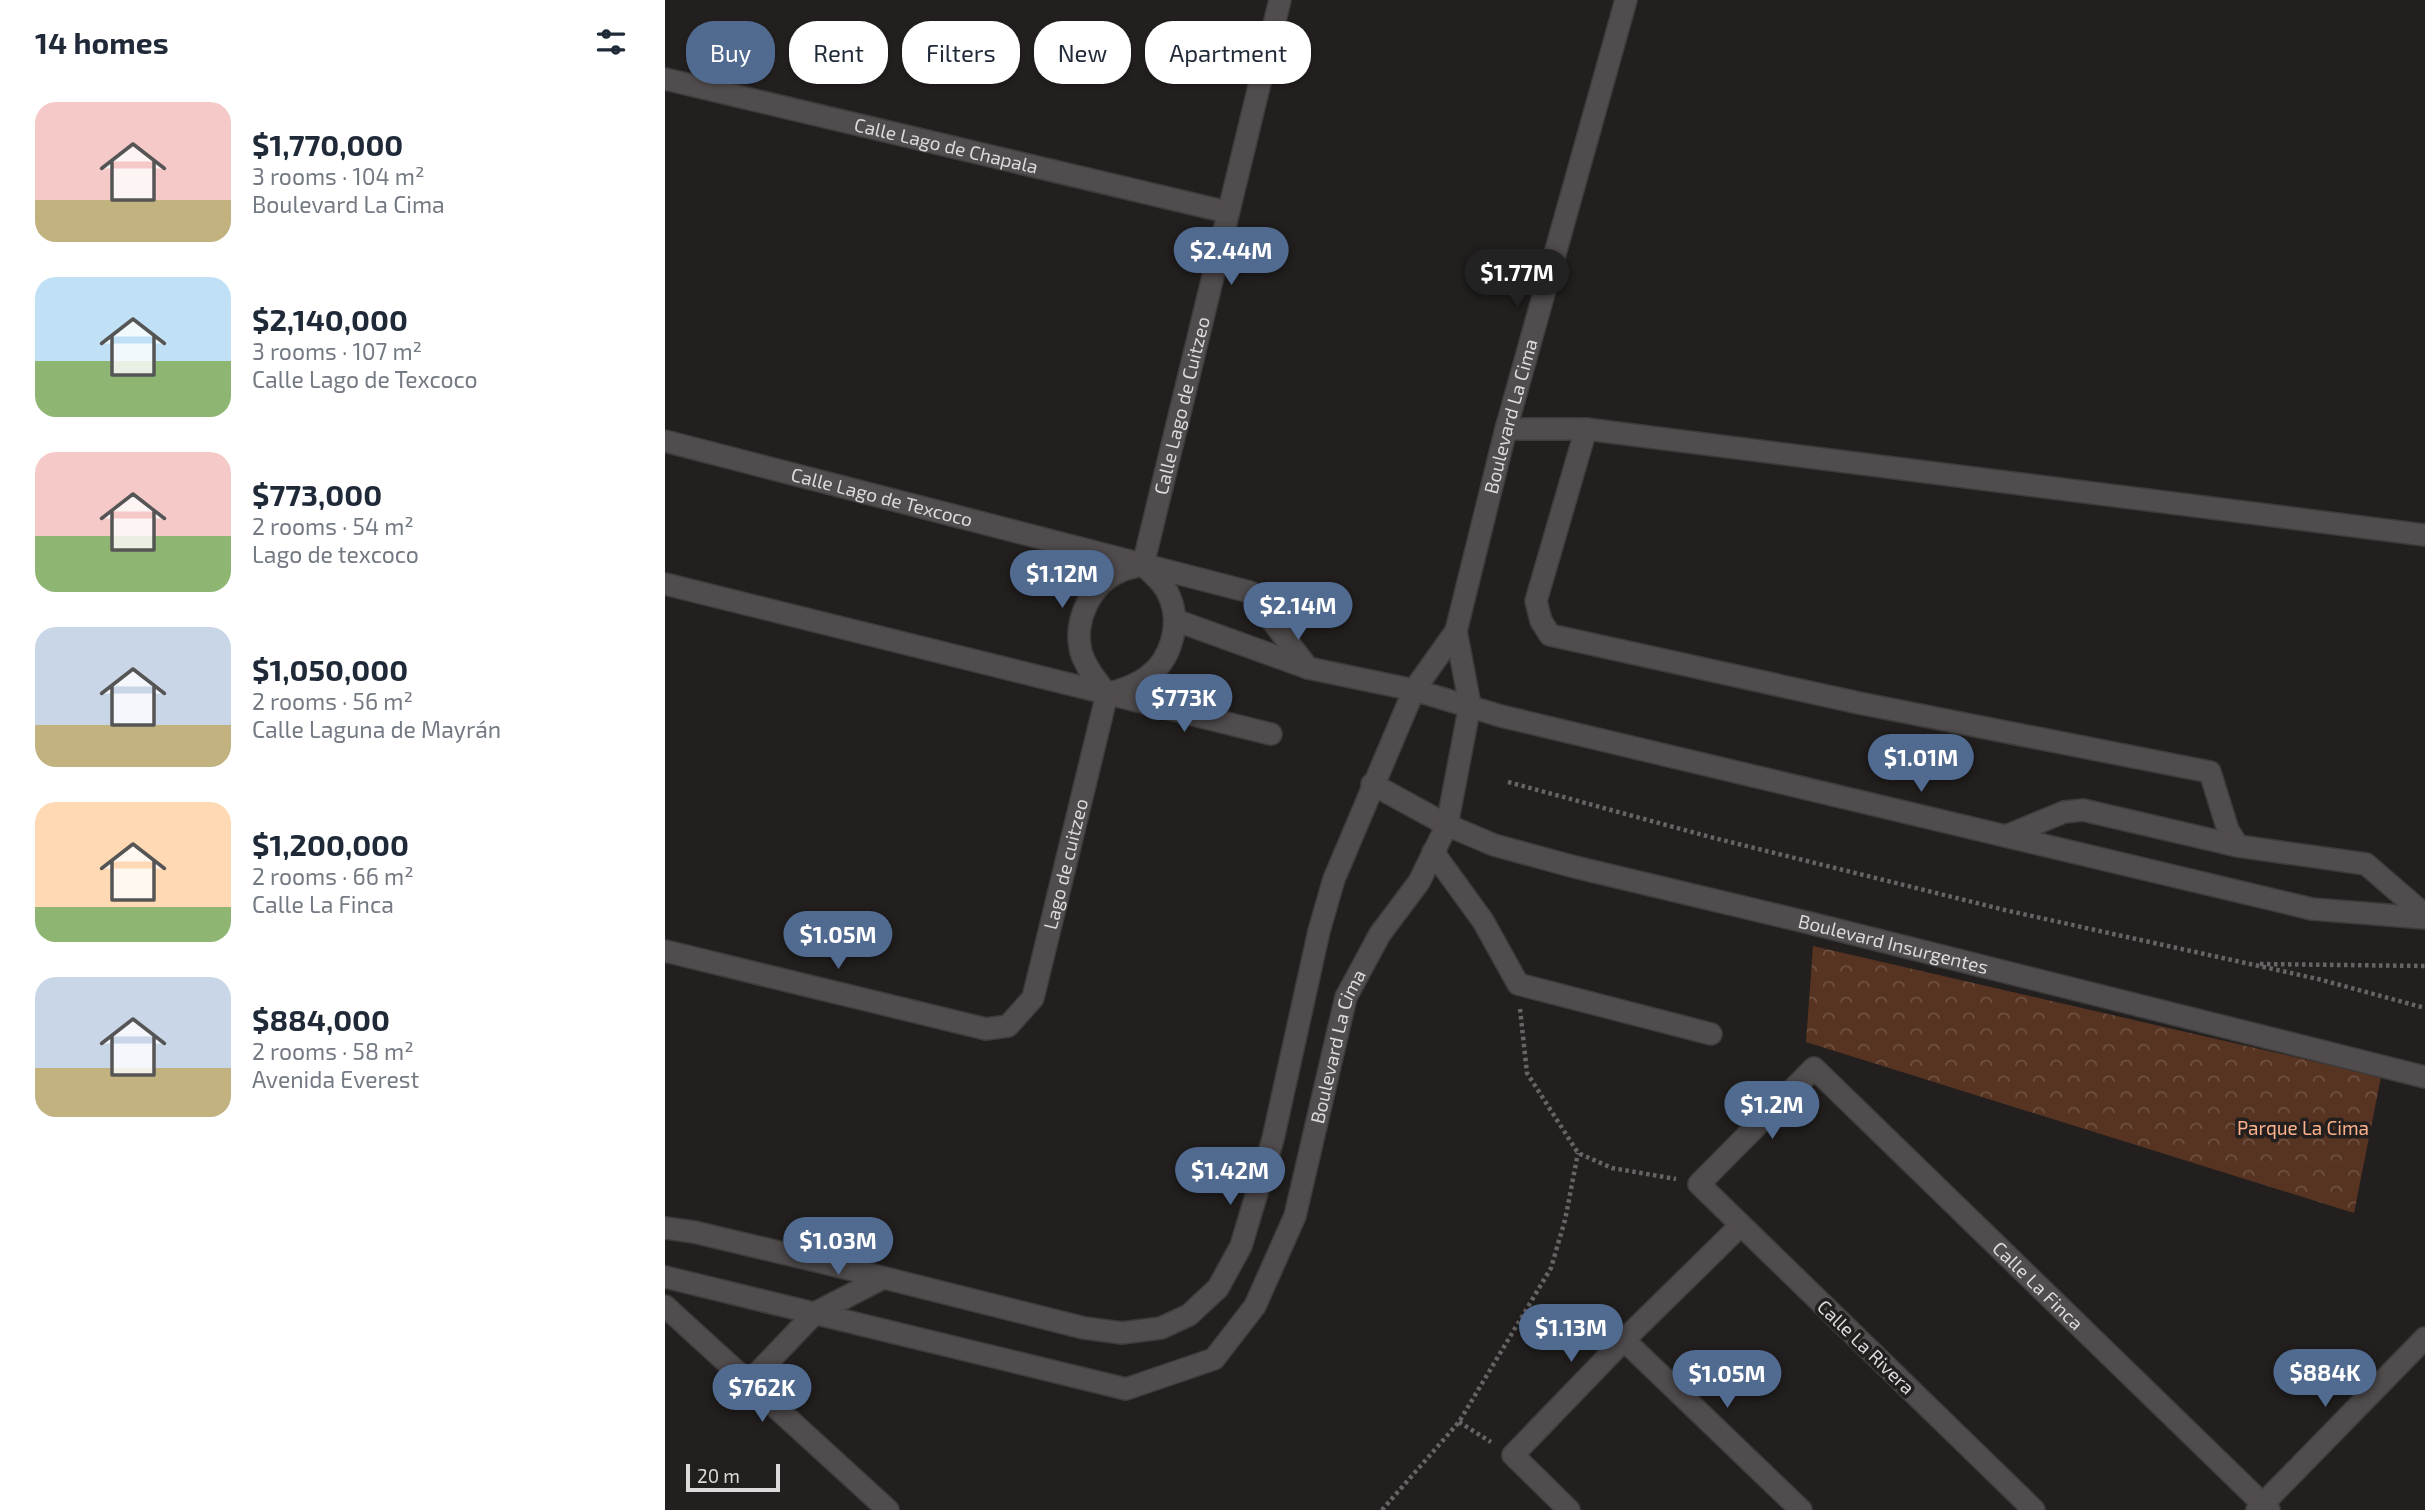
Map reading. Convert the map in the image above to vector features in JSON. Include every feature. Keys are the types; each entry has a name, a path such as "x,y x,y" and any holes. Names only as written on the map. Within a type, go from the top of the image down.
{"street":[{"name":"Calle Lago de Cuitzeo","path":"1143,565 1280,0"},
{"name":"Boulevard La Cima","path":"665,1228 708,1236 1084,1328 1122,1333 1161,1328 1171,1324 1189,1315 1218,1289 1241,1246 1273,1139 1319,931 1334,879 1414,690 1456,631 1506,429 1626,0"},
{"name":"Calle Lago de Chapala","path":"665,79 1227,212"},
{"path":"1506,429 1586,429 2425,536"},
{"path":"1586,429 1536,601 1541,621 1550,635 1859,703 2210,772 2228,830 2238,846"},
{"name":"Calle Lago de Texcoco","path":"665,441 1250,592 1308,668"},
{"path":"1143,565 1159,579 1170,598 1175,620 1173,641 1163,660 1148,677 1107,694 1091,673 1081,652 1079,628 1086,605 1100,585 1119,571 1143,565"},
{"path":"665,584 1271,734"},
{"path":"1175,620 1308,668 1414,690 1501,716 2312,909 2425,916"},
{"name":"Boulevard La Cima","path":"665,1277 1126,1389 1214,1359 1255,1306 1295,1216 1346,997 1380,934 1419,882 1447,825 1470,705 1456,631"},
{"name":"Lago de cuitzeo","path":"665,951 986,1029 1008,1026 1033,998 1107,694"},
{"name":"Boulevard Insurgentes","path":"1372,784 1447,825 1494,845 2425,1077"},
{"path":"2006,836 2064,812 2083,810 2238,846 2366,863 2425,916"},
{"path":"1433,852 1483,921 1518,984 1711,1034"},
{"name":"Calle La Finca","path":"1699,1184 1814,1069 2263,1508"},
{"path":"2398,1070 2425,1092"},
{"name":"Calle La Rivera","path":"1699,1184 2019,1505"},
{"path":"1569,1510 1513,1455 1623,1340 1740,1226"},
{"path":"748,1383 815,1313 881,1279"},
{"path":"665,1306 888,1510"},
{"path":"2263,1508 2425,1338"},
{"path":"1623,1340 1801,1510"}],"path":[{"path":"1508,782 1714,838 2009,911 2318,979 2425,1008"},
{"path":"2249,964 2425,966"},
{"path":"1518,984 1527,1073 1578,1153 1612,1168 1699,1184"},
{"path":"1382,1510 1459,1422 1551,1268 1565,1220 1578,1153"},
{"path":"1459,1422 1513,1455"}],"green space":[{"name":"Parque La Cima","path":"1813,946 2381,1077 2354,1213 1806,1042"}]}
